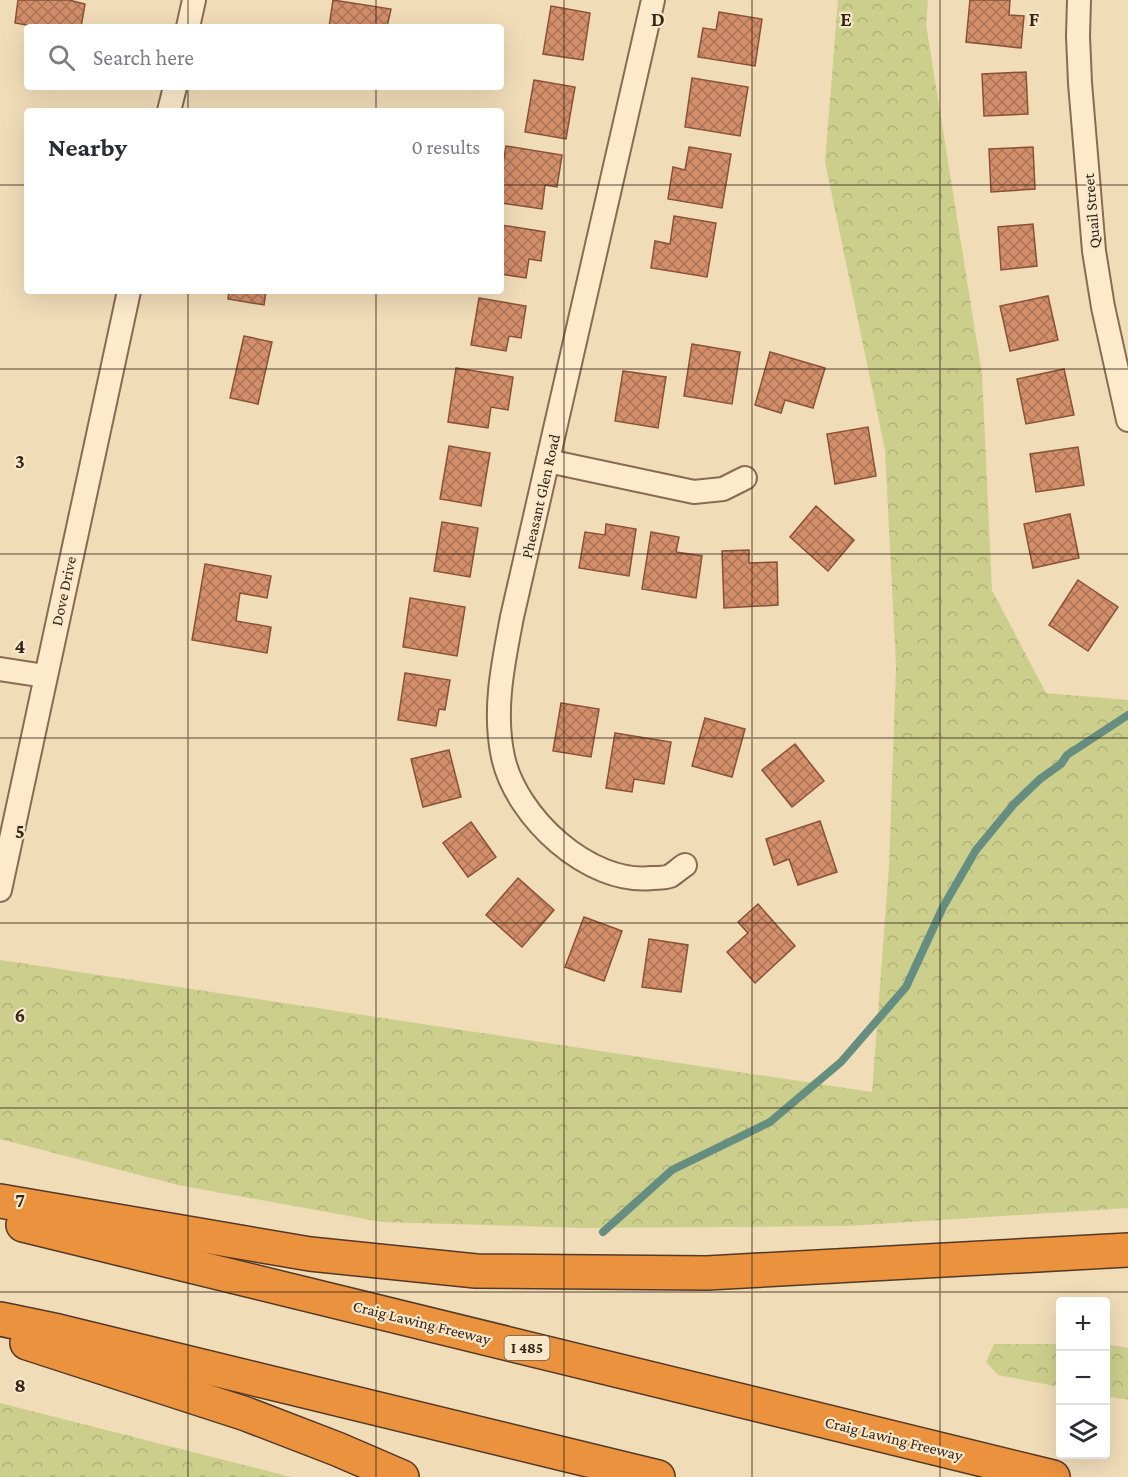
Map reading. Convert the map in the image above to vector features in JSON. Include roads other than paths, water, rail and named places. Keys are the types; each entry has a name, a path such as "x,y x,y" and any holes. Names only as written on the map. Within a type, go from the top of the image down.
{"highway":[{"path":"0,1201 310,1254 476,1270 707,1273 1128,1250"},
{"name":"Craig Lawing Freeway","path":"0,1219 1053,1477"},
{"path":"0,1319 58,1331 658,1477"},
{"path":"0,1334 246,1414 402,1477"}],"street":[{"path":"189,24 194,0"},
{"name":"Pheasant Glen Road","path":"653,0 512,617 501,678 498,720 503,759 519,796 540,824 565,848 590,865 617,876 641,879 669,876 685,865"},
{"name":"Quail Street","path":"1079,0 1080,83 1094,251 1121,351 1128,420"},
{"path":"170,108 174,90"},
{"name":"Dove Drive","path":"0,890 128,294"},
{"path":"549,461 694,492 723,489 745,478"},
{"path":"0,669 45,676"}],"waterway":[{"path":"603,1232 672,1170 770,1122 841,1062 906,987 943,907 976,850 1014,804 1040,779 1061,764 1067,755 1128,715"}]}
